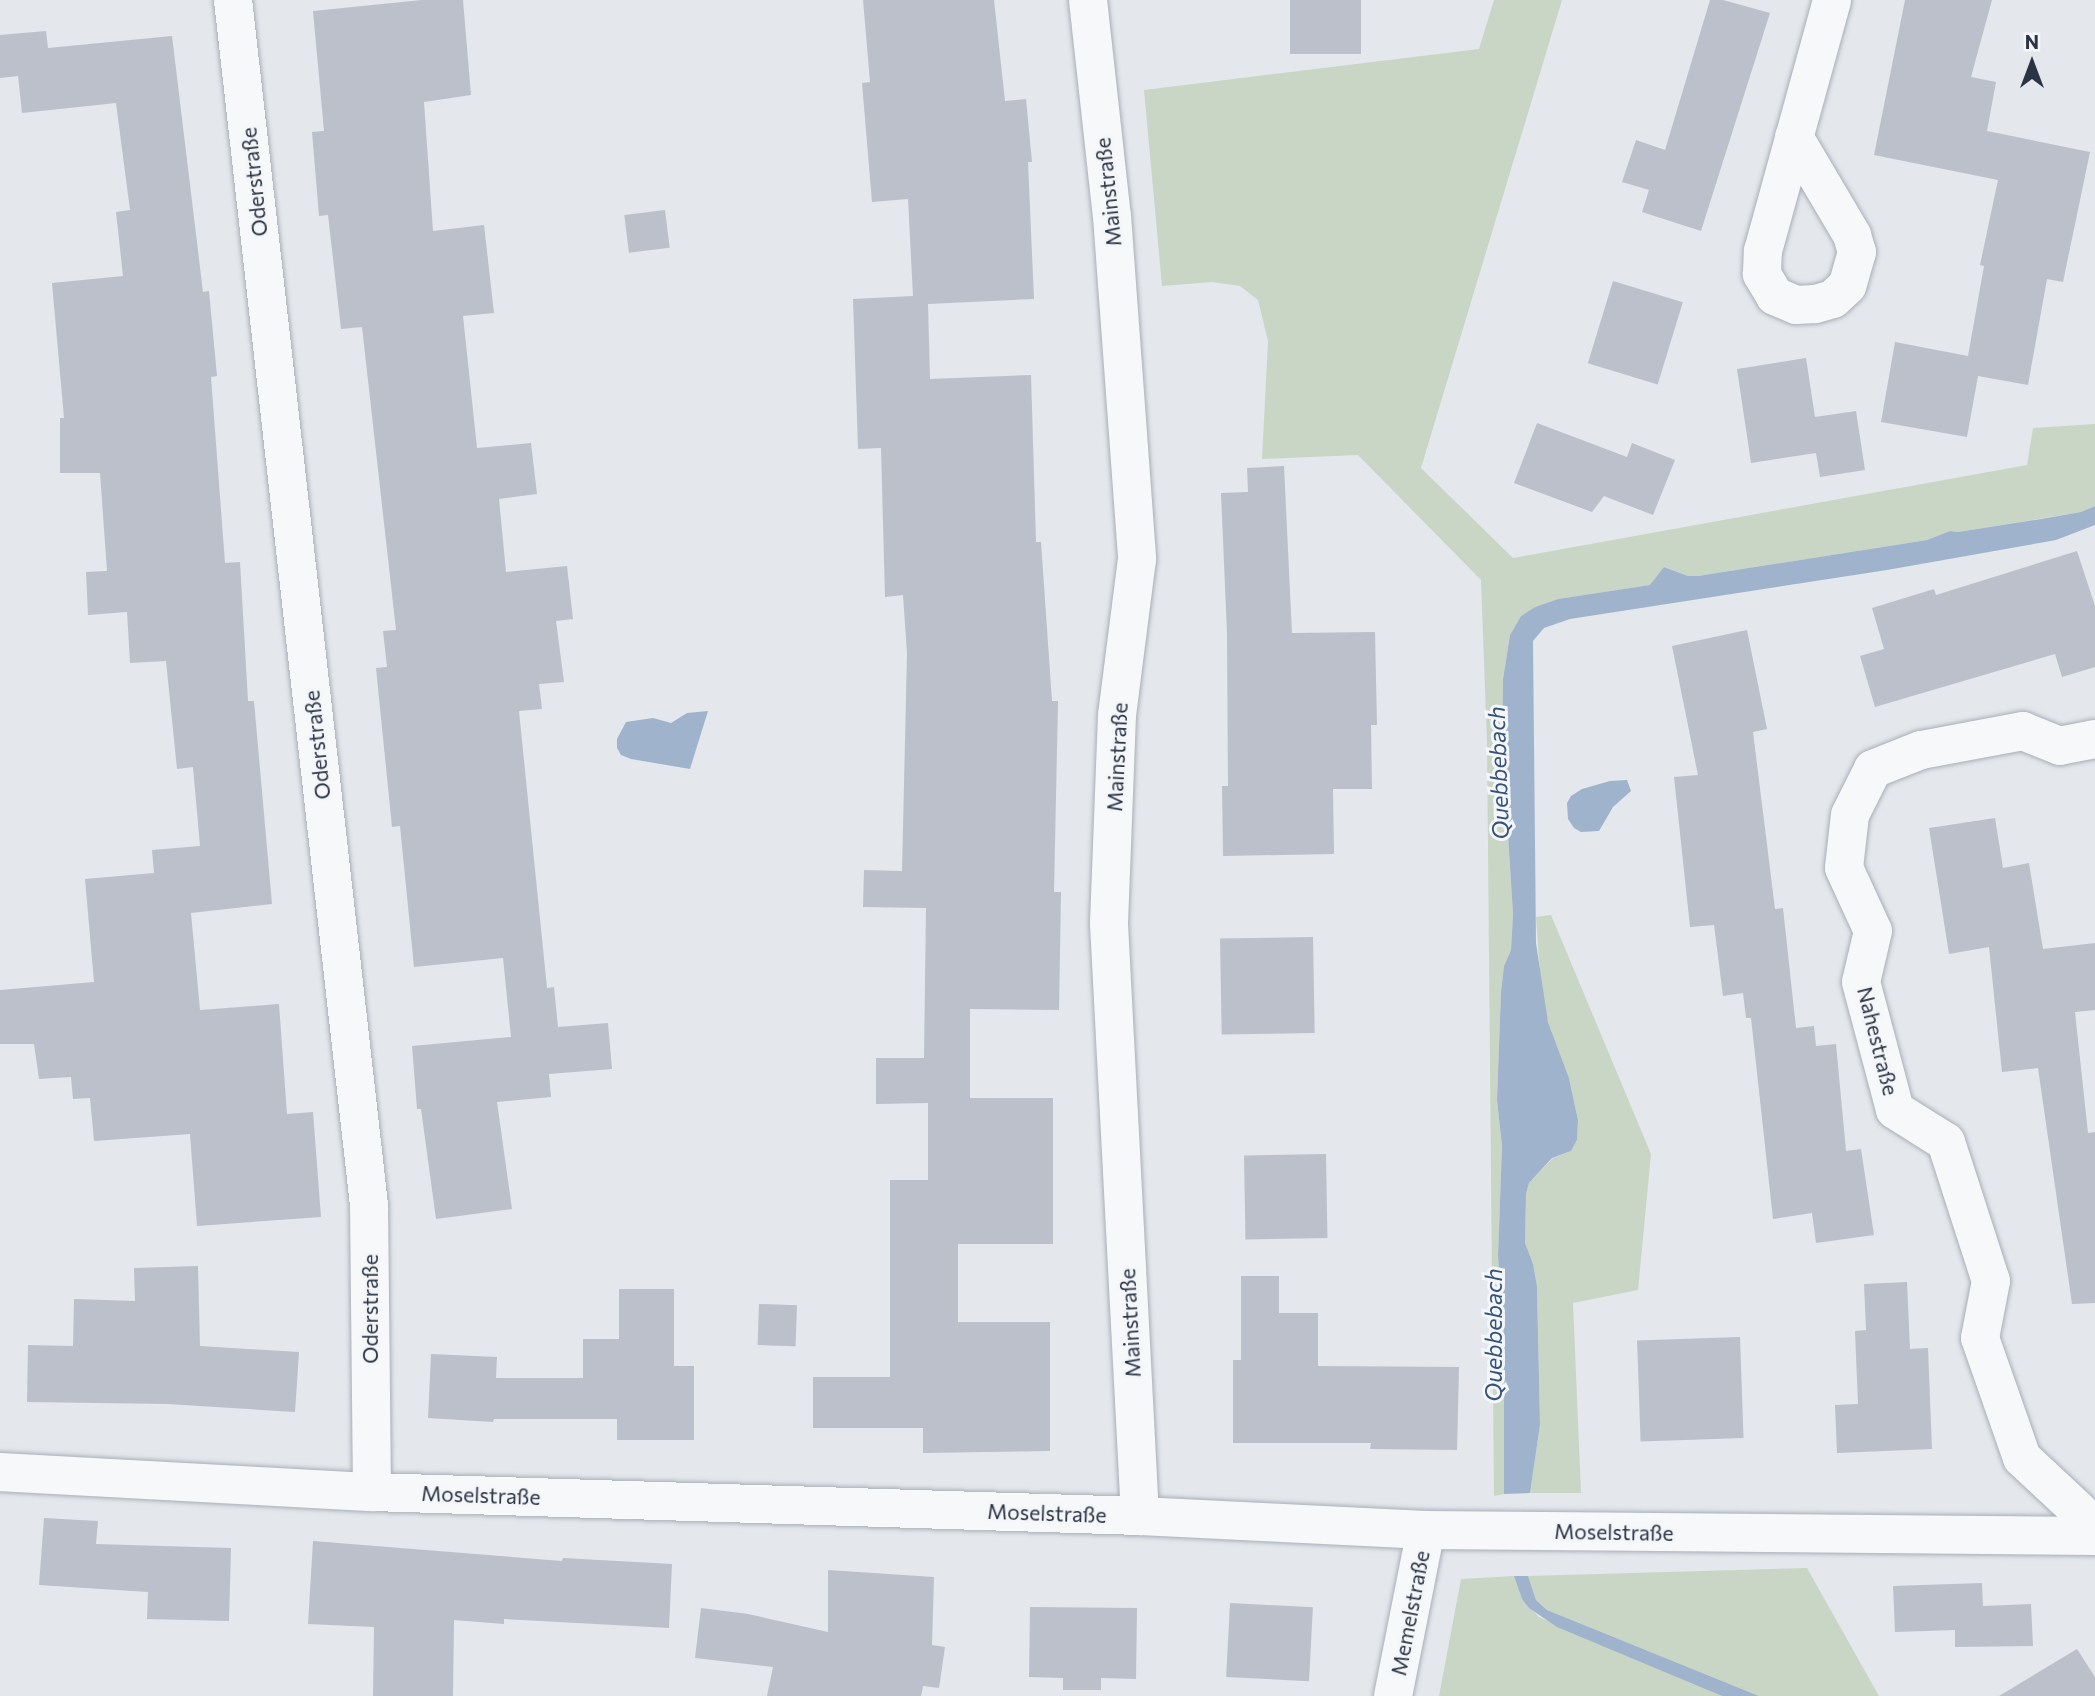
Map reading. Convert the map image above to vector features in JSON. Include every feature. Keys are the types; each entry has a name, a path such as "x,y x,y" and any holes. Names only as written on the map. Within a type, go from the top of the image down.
{"street":[{"name":"Oderstraße","path":"233,0 369,1205 372,1492"},
{"name":"Mainstraße","path":"1088,0 1112,216 1137,559 1117,715 1109,924 1140,1516"},
{"path":"1794,137 1832,0"},
{"name":"Nahestraße","path":"2095,739 2060,746 2023,730 1921,750 1873,769 1850,815 1844,868 1873,931 1861,982 1895,1110 1946,1142 1991,1281 1980,1338 2022,1458 2095,1526"},
{"name":"Moselstraße","path":"0,1472 372,1492 1140,1516 1426,1530 2095,1536"},
{"name":"Memelstraße","path":"1393,1696 1426,1530"}],"green space":[{"path":"1494,0 1562,0 1421,468 1513,558 2027,465 2033,428 2095,424 2095,506 2081,512 1958,532 1950,531 1927,540 1698,576 1688,576 1664,567 1651,585 1558,599 1535,607 1521,616 1510,635 1503,679 1502,742 1513,914 1511,950 1504,966 1501,992 1497,1100 1502,1146 1498,1256 1504,1334 1504,1494 1494,1496 1487,743 1481,580 1358,455 1262,459 1268,341 1258,300 1240,286 1212,282 1162,286 1144,90 1479,49"},
{"path":"1551,915 1651,1154 1638,1290 1573,1303 1581,1493 1530,1493 1540,1425 1537,1287 1525,1243 1526,1194 1529,1183 1553,1158 1571,1151 1577,1140 1578,1120 1569,1078 1548,1022 1541,988 1536,917"},
{"path":"1807,1568 1879,1696 1759,1696 1547,1610 1536,1600 1528,1576"},
{"path":"1514,1576 1522,1599 1539,1617 1722,1696 1439,1696 1461,1579"}],"water":[{"path":"2095,506 2095,525 2056,540 1887,570 1570,619 1544,628 1533,641 1536,943 1548,1022 1569,1078 1578,1120 1577,1140 1571,1151 1552,1158 1529,1183 1526,1194 1525,1243 1533,1264 1537,1287 1540,1425 1530,1493 1504,1494 1504,1334 1498,1256 1502,1146 1497,1100 1501,992 1504,966 1511,950 1513,914 1502,742 1503,679 1510,635 1521,616 1535,607 1558,599 1650,585 1664,567 1688,576 1698,576 1927,540 1950,531 2041,519 2081,512"},
{"path":"708,711 690,769 631,759 621,755 617,748 617,739 626,722 653,718 671,723 687,713"},
{"path":"1627,780 1631,791 1613,807 1599,831 1581,832 1574,828 1568,819 1567,803 1571,796 1582,789 1610,781"},
{"path":"1514,1576 1528,1576 1536,1600 1547,1610 1759,1696 1722,1696 1557,1627 1529,1608 1522,1599"}],"building":[{"path":"422,0 463,0 471,95 424,102 433,231 484,225 494,313 463,316 477,448 531,443 537,494 499,499 506,572 567,566 573,619 556,621 564,682 539,684 542,709 519,711 547,988 554,987 558,1027 608,1023 612,1069 549,1074 551,1097 497,1102 512,1209 436,1219 421,1109 417,1109 412,1046 511,1037 503,958 414,967 400,826 392,827 376,668 387,667 383,631 396,630 362,327 341,329 328,215 319,216 312,132 324,131 313,11"},
{"path":"863,0 994,0 1005,101 1026,99 1032,162 1028,162 1034,299 928,304 930,379 1031,375 1036,542 1041,542 1052,701 1058,701 1054,892 1061,892 1059,1010 970,1009 970,1098 1053,1098 1053,1244 958,1244 958,1322 1050,1322 1050,1451 923,1453 923,1428 813,1428 813,1377 890,1377 890,1180 928,1180 928,1103 876,1104 876,1058 924,1058 926,908 863,907 864,870 902,871 907,653 903,595 885,597 881,448 858,449 853,299 913,296 908,199 872,202 862,83 870,82"},
{"path":"1290,0 1361,0 1361,54 1290,54"},
{"path":"1710,0 1723,0 1770,13 1701,231 1642,212 1649,190 1622,182 1636,140 1665,150"},
{"path":"1905,0 1992,0 1971,77 1996,82 1987,131 2090,152 2063,282 2047,279 2028,385 1978,376 1967,437 1881,422 1895,342 1968,356 1984,266 1980,265 1998,180 1874,155"},
{"path":"46,31 48,48 172,36 203,292 209,291 217,376 211,377 225,563 240,562 248,701 254,701 272,904 191,913 200,1010 279,1004 287,1114 313,1112 321,1217 197,1226 190,1134 94,1141 90,1098 73,1099 71,1077 39,1079 34,1044 0,1044 0,990 94,982 85,879 154,873 152,850 200,846 193,767 177,769 166,661 130,663 127,612 88,615 86,572 107,571 100,473 60,473 60,418 64,418 52,283 123,276 116,212 130,210 116,103 22,113 18,76 0,78 0,35"},
{"path":"665,210 670,248 629,253 624,215"},
{"path":"1613,281 1683,302 1658,385 1588,363"},
{"path":"1806,358 1815,417 1856,411 1865,470 1820,477 1816,453 1751,463 1737,369"},
{"path":"1537,423 1627,457 1632,443 1675,460 1653,515 1604,496 1592,512 1514,483"},
{"path":"1284,466 1292,633 1375,632 1377,725 1371,725 1372,789 1333,789 1334,854 1223,856 1222,786 1228,786 1227,634 1221,493 1248,492 1247,468"},
{"path":"2077,551 2095,606 2095,667 2062,677 2055,654 1875,707 1860,656 1884,649 1872,608 1934,589 1936,595"},
{"path":"1747,630 1767,729 1753,732 1775,909 1783,908 1796,1028 1814,1026 1816,1046 1836,1044 1846,1151 1861,1149 1874,1235 1816,1243 1812,1213 1773,1219 1751,1018 1746,1018 1743,993 1723,996 1714,925 1690,927 1674,777 1698,775 1672,646"},
{"path":"1995,818 2003,868 2029,863 2043,949 2095,943 2095,1010 2075,1012 2088,1133 2095,1132 2095,1303 2072,1304 2038,1068 2002,1072 1989,947 1949,954 1929,828"},
{"path":"1313,937 1315,1033 1222,1035 1220,939"},
{"path":"1326,1154 1327,1238 1245,1239 1244,1155"},
{"path":"198,1266 200,1346 299,1352 295,1412 168,1404 27,1402 28,1345 73,1346 74,1299 135,1301 134,1268"},
{"path":"1241,1276 1279,1276 1279,1313 1318,1313 1318,1366 1459,1367 1457,1450 1370,1449 1371,1443 1233,1443 1233,1360 1241,1360"},
{"path":"1907,1282 1910,1349 1928,1348 1932,1449 1837,1453 1835,1405 1858,1404 1855,1331 1866,1330 1864,1284"},
{"path":"619,1289 674,1289 674,1366 694,1366 694,1440 617,1440 617,1419 494,1419 493,1422 428,1418 431,1354 497,1357 496,1378 583,1378 583,1339 619,1339"},
{"path":"759,1304 797,1305 796,1346 758,1345"},
{"path":"1740,1337 1744,1438 1641,1442 1637,1341"},
{"path":"44,1518 98,1521 96,1544 231,1548 229,1621 147,1619 148,1592 39,1585"},
{"path":"313,1541 562,1561 563,1558 672,1564 669,1628 504,1619 504,1624 454,1620 453,1696 373,1696 374,1627 308,1624"},
{"path":"828,1570 934,1577 932,1645 945,1647 939,1688 923,1686 921,1696 767,1696 773,1667 695,1658 701,1608 748,1614 828,1632"},
{"path":"1982,1583 1983,1606 2031,1604 2033,1646 1955,1647 1955,1630 1895,1632 1893,1586"},
{"path":"1230,1603 1313,1607 1309,1681 1226,1677"},
{"path":"1030,1607 1137,1608 1136,1679 1101,1678 1101,1690 1063,1690 1063,1678 1029,1677"},
{"path":"2077,1649 2095,1677 2095,1696 1999,1696"}],"water label":[{"name":"Quebbebach","path":"1498,773"},
{"name":"Quebbebach","path":"1493,1335"}]}
